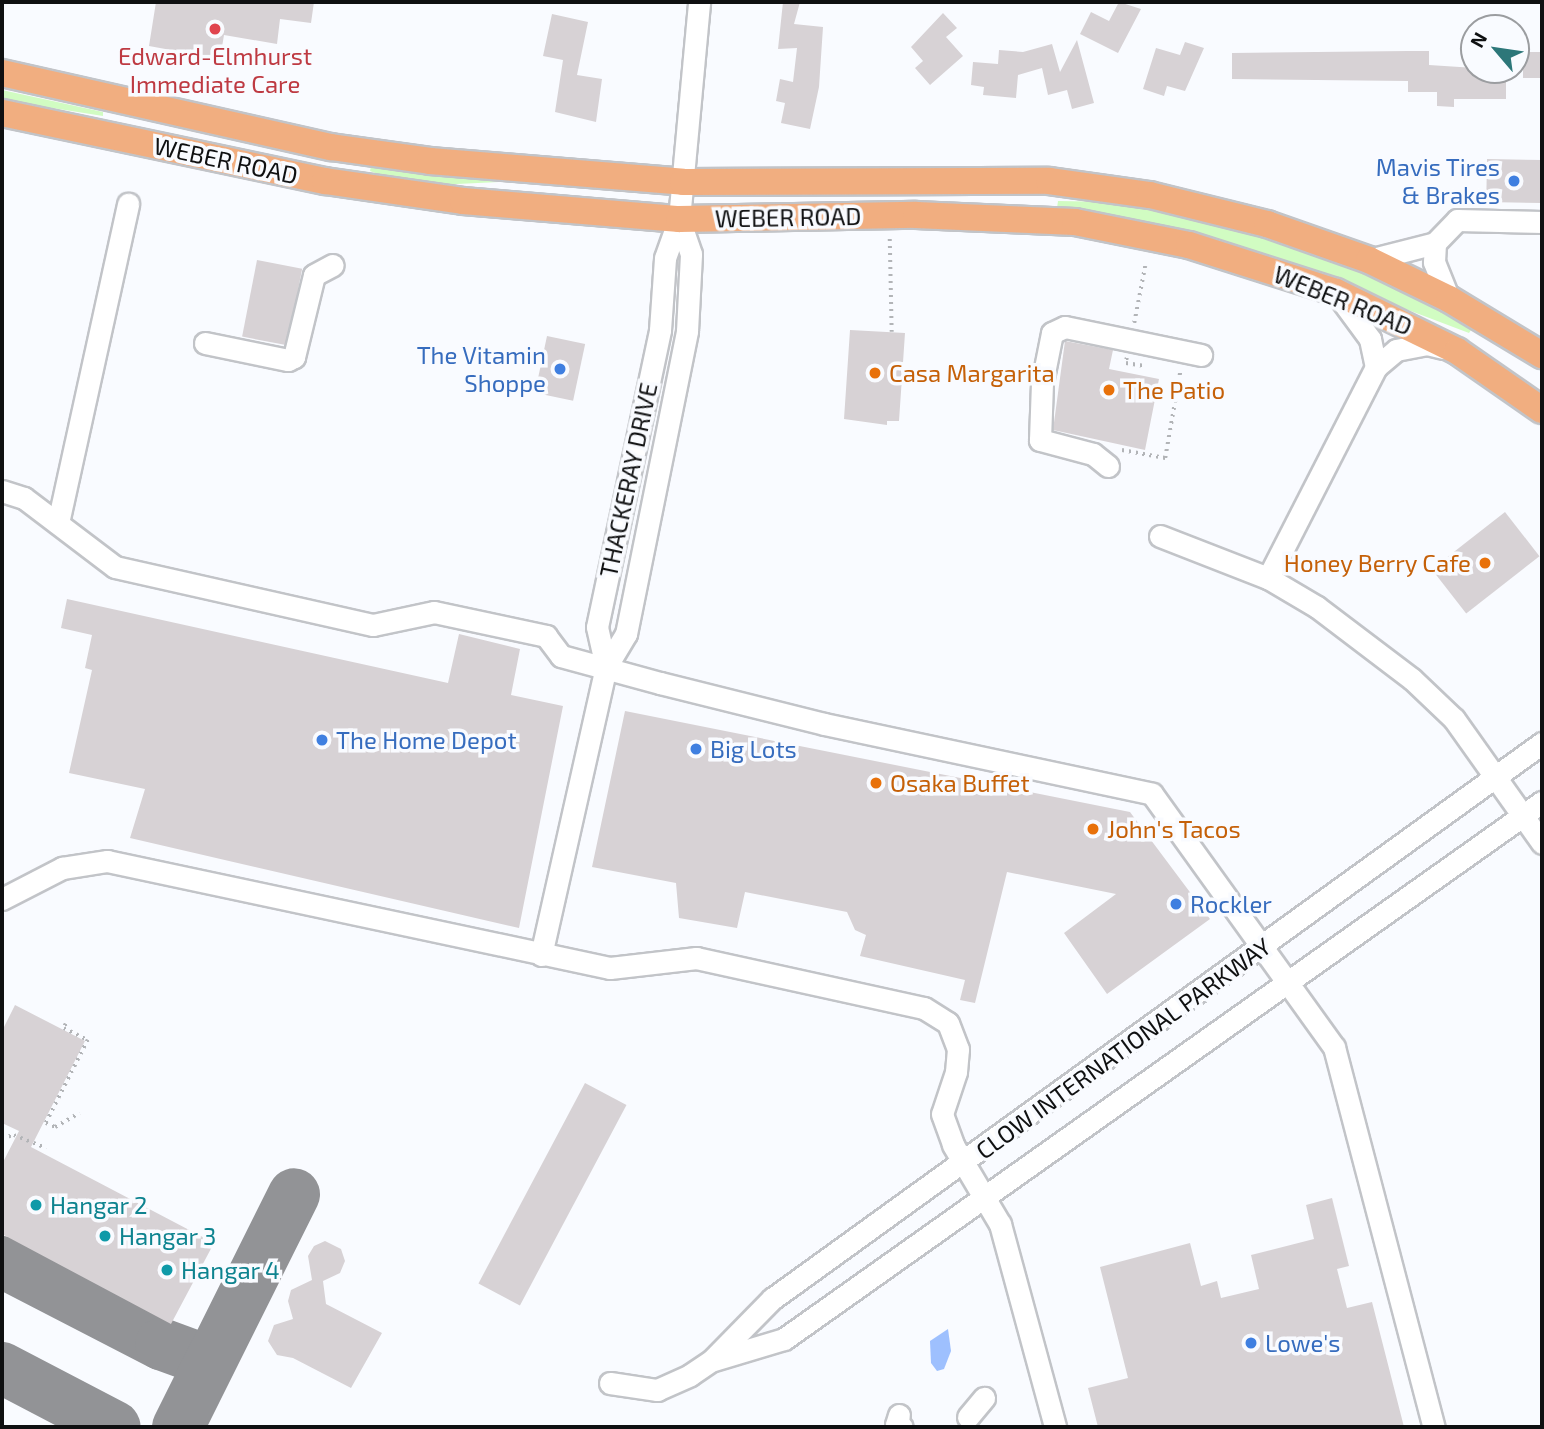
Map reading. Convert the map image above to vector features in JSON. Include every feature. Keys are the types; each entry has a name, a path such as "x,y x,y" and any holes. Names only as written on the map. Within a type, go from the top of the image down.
{"main road":[{"name":"WEBER ROAD","path":"2,73 331,147 430,161 683,182 929,179 1071,183 1150,195 1267,224 1368,260 1449,299 1542,355"},
{"name":"WEBER ROAD","path":"2,113 407,195 679,219 890,216 1075,222 1189,245 1336,292 1457,351 1542,410"}],"street":[{"name":"THACKERAY DRIVE","path":"541,955 606,667 597,626 660,330 664,258 679,219 699,2"},
{"path":"58,523 128,204"},
{"path":"606,667 626,634 687,331 691,254 679,219"},
{"path":"1368,260 1435,243 1457,220 1542,222"},
{"path":"1435,243 1434,262 1449,299"},
{"path":"205,343 288,360 294,357 314,275 333,265"},
{"path":"1336,292 1370,339 1376,368"},
{"path":"1113,458 1040,440 1037,431 1052,333 1065,327 1201,355"},
{"path":"1268,579 1376,368 1396,350 1412,346 1427,344 1457,351"},
{"path":"3,497 24,498 115,567 373,625 434,612 546,636 561,656 824,724 1152,794 1334,1047 1434,1427"},
{"path":"1160,537 1268,579 1317,607 1412,679 1454,719 1542,843"},
{"name":"CLOW INTERNATIONAL PARKWAY","path":"712,1360 772,1299 964,1164 1542,743"},
{"name":"CLOW INTERNATIONAL PARKWAY","path":"610,1383 657,1390 712,1360 784,1339 1542,802"},
{"path":"2,900 62,868 107,861 610,968 696,958 924,1008 948,1023 958,1049 956,1072 942,1114 964,1164 1000,1224 1055,1427"},
{"path":"968,1417 984,1398"}],"path":[{"path":"890,216 892,332"},
{"path":"1145,266 1126,363 1153,368"},
{"path":"1113,458 1166,458 1181,372 1167,370"},
{"path":"66,1024 64,1028 88,1040 46,1123 55,1126 79,1113"},
{"path":"2,1138 14,1135 47,1148"}],"green space":[{"path":"2,90 103,112 103,116 2,100"},
{"path":"371,166 499,182 436,185 391,179 370,171"},
{"path":"1058,201 1117,202 1262,235 1368,274 1473,327 1469,333 1234,244 1146,222 1057,208"}],"water":[{"path":"948,1329 951,1351 944,1369 937,1371 931,1363 930,1341"}],"building":[{"name":"Edward-Elmhurst Immediate Care","path":"156,2 314,2 311,23 280,19 277,44 224,35 220,59 149,46"},
{"path":"783,2 800,2 794,24 823,27 819,87 810,129 781,123 785,103 776,101 780,79 793,82 797,48 778,49"},
{"path":"1119,2 1141,9 1118,53 1080,34 1091,12 1109,21"},
{"path":"943,13 957,28 946,37 963,56 930,85 915,68 923,61 911,47"},
{"path":"552,14 588,22 577,75 602,79 596,122 555,112 563,60 543,56"},
{"path":"1077,40 1094,103 1072,109 1067,90 1048,95 1042,68 1018,75 1016,98 983,95 984,87 971,85 973,62 998,64 999,50 1023,52 1052,44 1060,72"},
{"path":"1185,42 1204,48 1185,91 1167,86 1164,96 1143,89 1156,48 1180,55"},
{"path":"1429,51 1429,65 1460,67 1460,84 1506,84 1506,99 1454,99 1454,107 1437,106 1437,92 1408,92 1408,81 1232,79 1232,53"},
{"path":"1530,52 1542,52 1542,78 1530,78"},
{"name":"Mavis Tires & Brakes","path":"1487,159 1542,160 1541,203 1486,202"},
{"path":"257,260 302,269 287,345 242,337"},
{"name":"Casa Margarita","path":"850,330 905,333 899,421 887,421 887,425 844,419"},
{"name":"The Vitamin Shoppe","path":"547,336 585,344 573,401 535,393"},
{"name":"The Patio","path":"1065,341 1113,350 1109,369 1159,379 1145,450 1053,430"},
{"name":"Honey Berry Cafe","path":"1505,512 1539,556 1466,613 1432,569"},
{"name":"The Home Depot","path":"67,599 448,683 459,634 520,649 511,695 563,706 519,928 130,838 145,789 69,773 92,670 85,668 92,635 61,628"},
{"path":"625,711 1130,812 1210,919 1107,994 1064,933 1116,894 1007,872 975,1003 960,1000 965,980 860,956 866,935 855,930 847,912 745,892 737,928 679,918 676,883 592,867"},
{"path":"15,1005 85,1041 31,1147 214,1243 171,1324 2,1234 2,1164 19,1131 2,1123 2,1031"},
{"path":"585,1083 626,1105 520,1305 478,1283"},
{"name":"Lowe's","path":"1332,1198 1349,1266 1337,1269 1347,1308 1372,1302 1404,1427 1098,1427 1088,1388 1128,1378 1100,1267 1190,1243 1201,1286 1217,1281 1221,1298 1259,1289 1251,1255 1314,1239 1306,1205"},
{"path":"325,1241 341,1249 345,1261 340,1273 323,1281 326,1304 382,1333 351,1388 293,1358 277,1355 268,1341 274,1325 293,1319 288,1301 291,1290 312,1280 308,1256 314,1246"}],"taxiway":[{"path":"178,1427 294,1194"},
{"path":"2,1262 161,1344 210,1362"},
{"path":"2,1368 115,1427"}],"place":[{"name":"Edward-Elmhurst Immediate Care","path":"215,29"},
{"name":"Mavis Tires & Brakes","path":"1514,181"},
{"name":"The Vitamin Shoppe","path":"560,369"},
{"name":"Casa Margarita","path":"875,373"},
{"name":"The Patio","path":"1109,390"},
{"name":"Honey Berry Cafe","path":"1485,563"},
{"name":"The Home Depot","path":"322,740"},
{"name":"Big Lots","path":"696,749"},
{"name":"Osaka Buffet","path":"876,783"},
{"name":"John's Tacos","path":"1093,829"},
{"name":"Rockler","path":"1176,904"},
{"name":"Hangar 2","path":"36,1205"},
{"name":"Hangar 3","path":"105,1236"},
{"name":"Hangar 4","path":"167,1270"},
{"name":"Lowe's","path":"1251,1343"}]}
